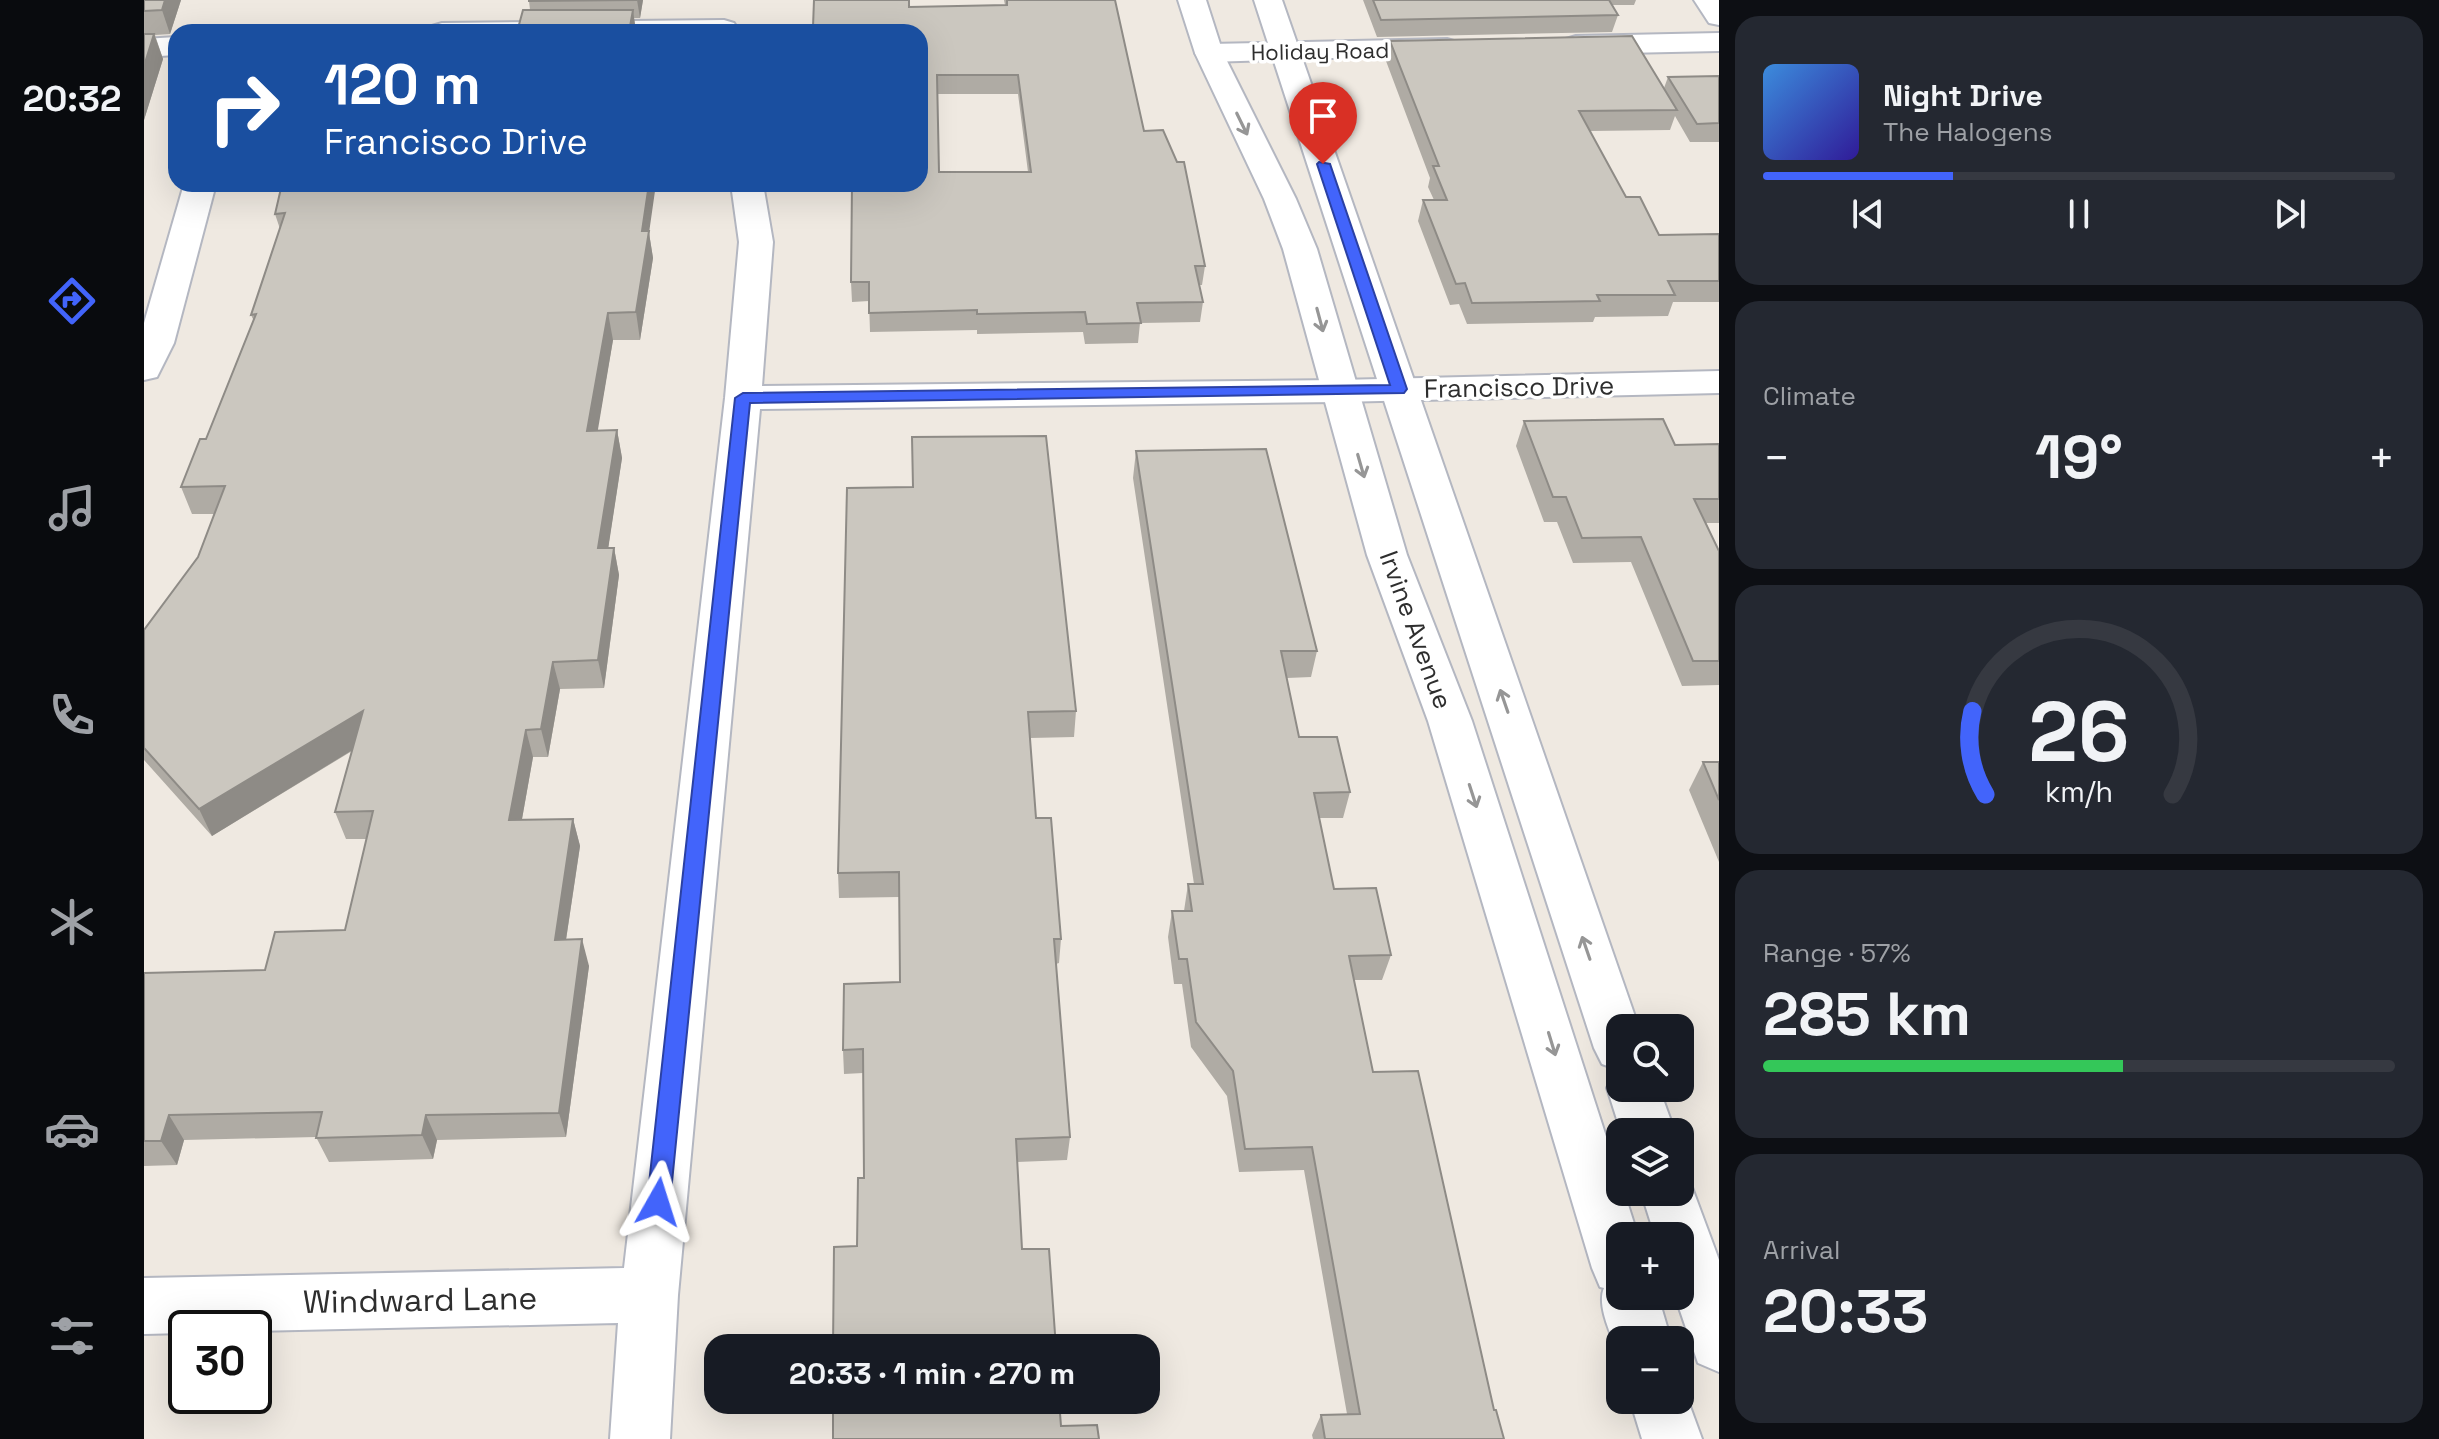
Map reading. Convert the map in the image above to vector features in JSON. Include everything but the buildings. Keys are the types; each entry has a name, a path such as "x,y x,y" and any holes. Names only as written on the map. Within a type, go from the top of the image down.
{"street":[{"path":"725,24 727,0"},
{"name":"Irvine Avenue","path":"1192,0 1209,53 1280,199 1300,249 1387,555 1450,721 1606,1223"},
{"path":"1268,0 1609,1014"},
{"path":"1708,0 1719,17"},
{"path":"1549,46 1719,42"},
{"path":"144,48 168,46"},
{"name":"Holiday Road","path":"1209,53 1471,47"},
{"path":"144,369 156,343 198,192"},
{"path":"640,1439 649,1295 743,398 756,242 748,192"},
{"name":"Francisco Drive","path":"743,398 1339,391 1719,382"},
{"path":"1673,1206 1719,1343"},
{"name":"Windward Lane","path":"144,1306 649,1295"},
{"path":"1664,1414 1672,1439"}],"route":[{"path":"658,1202 743,398 1399,389 1323,164"}]}
